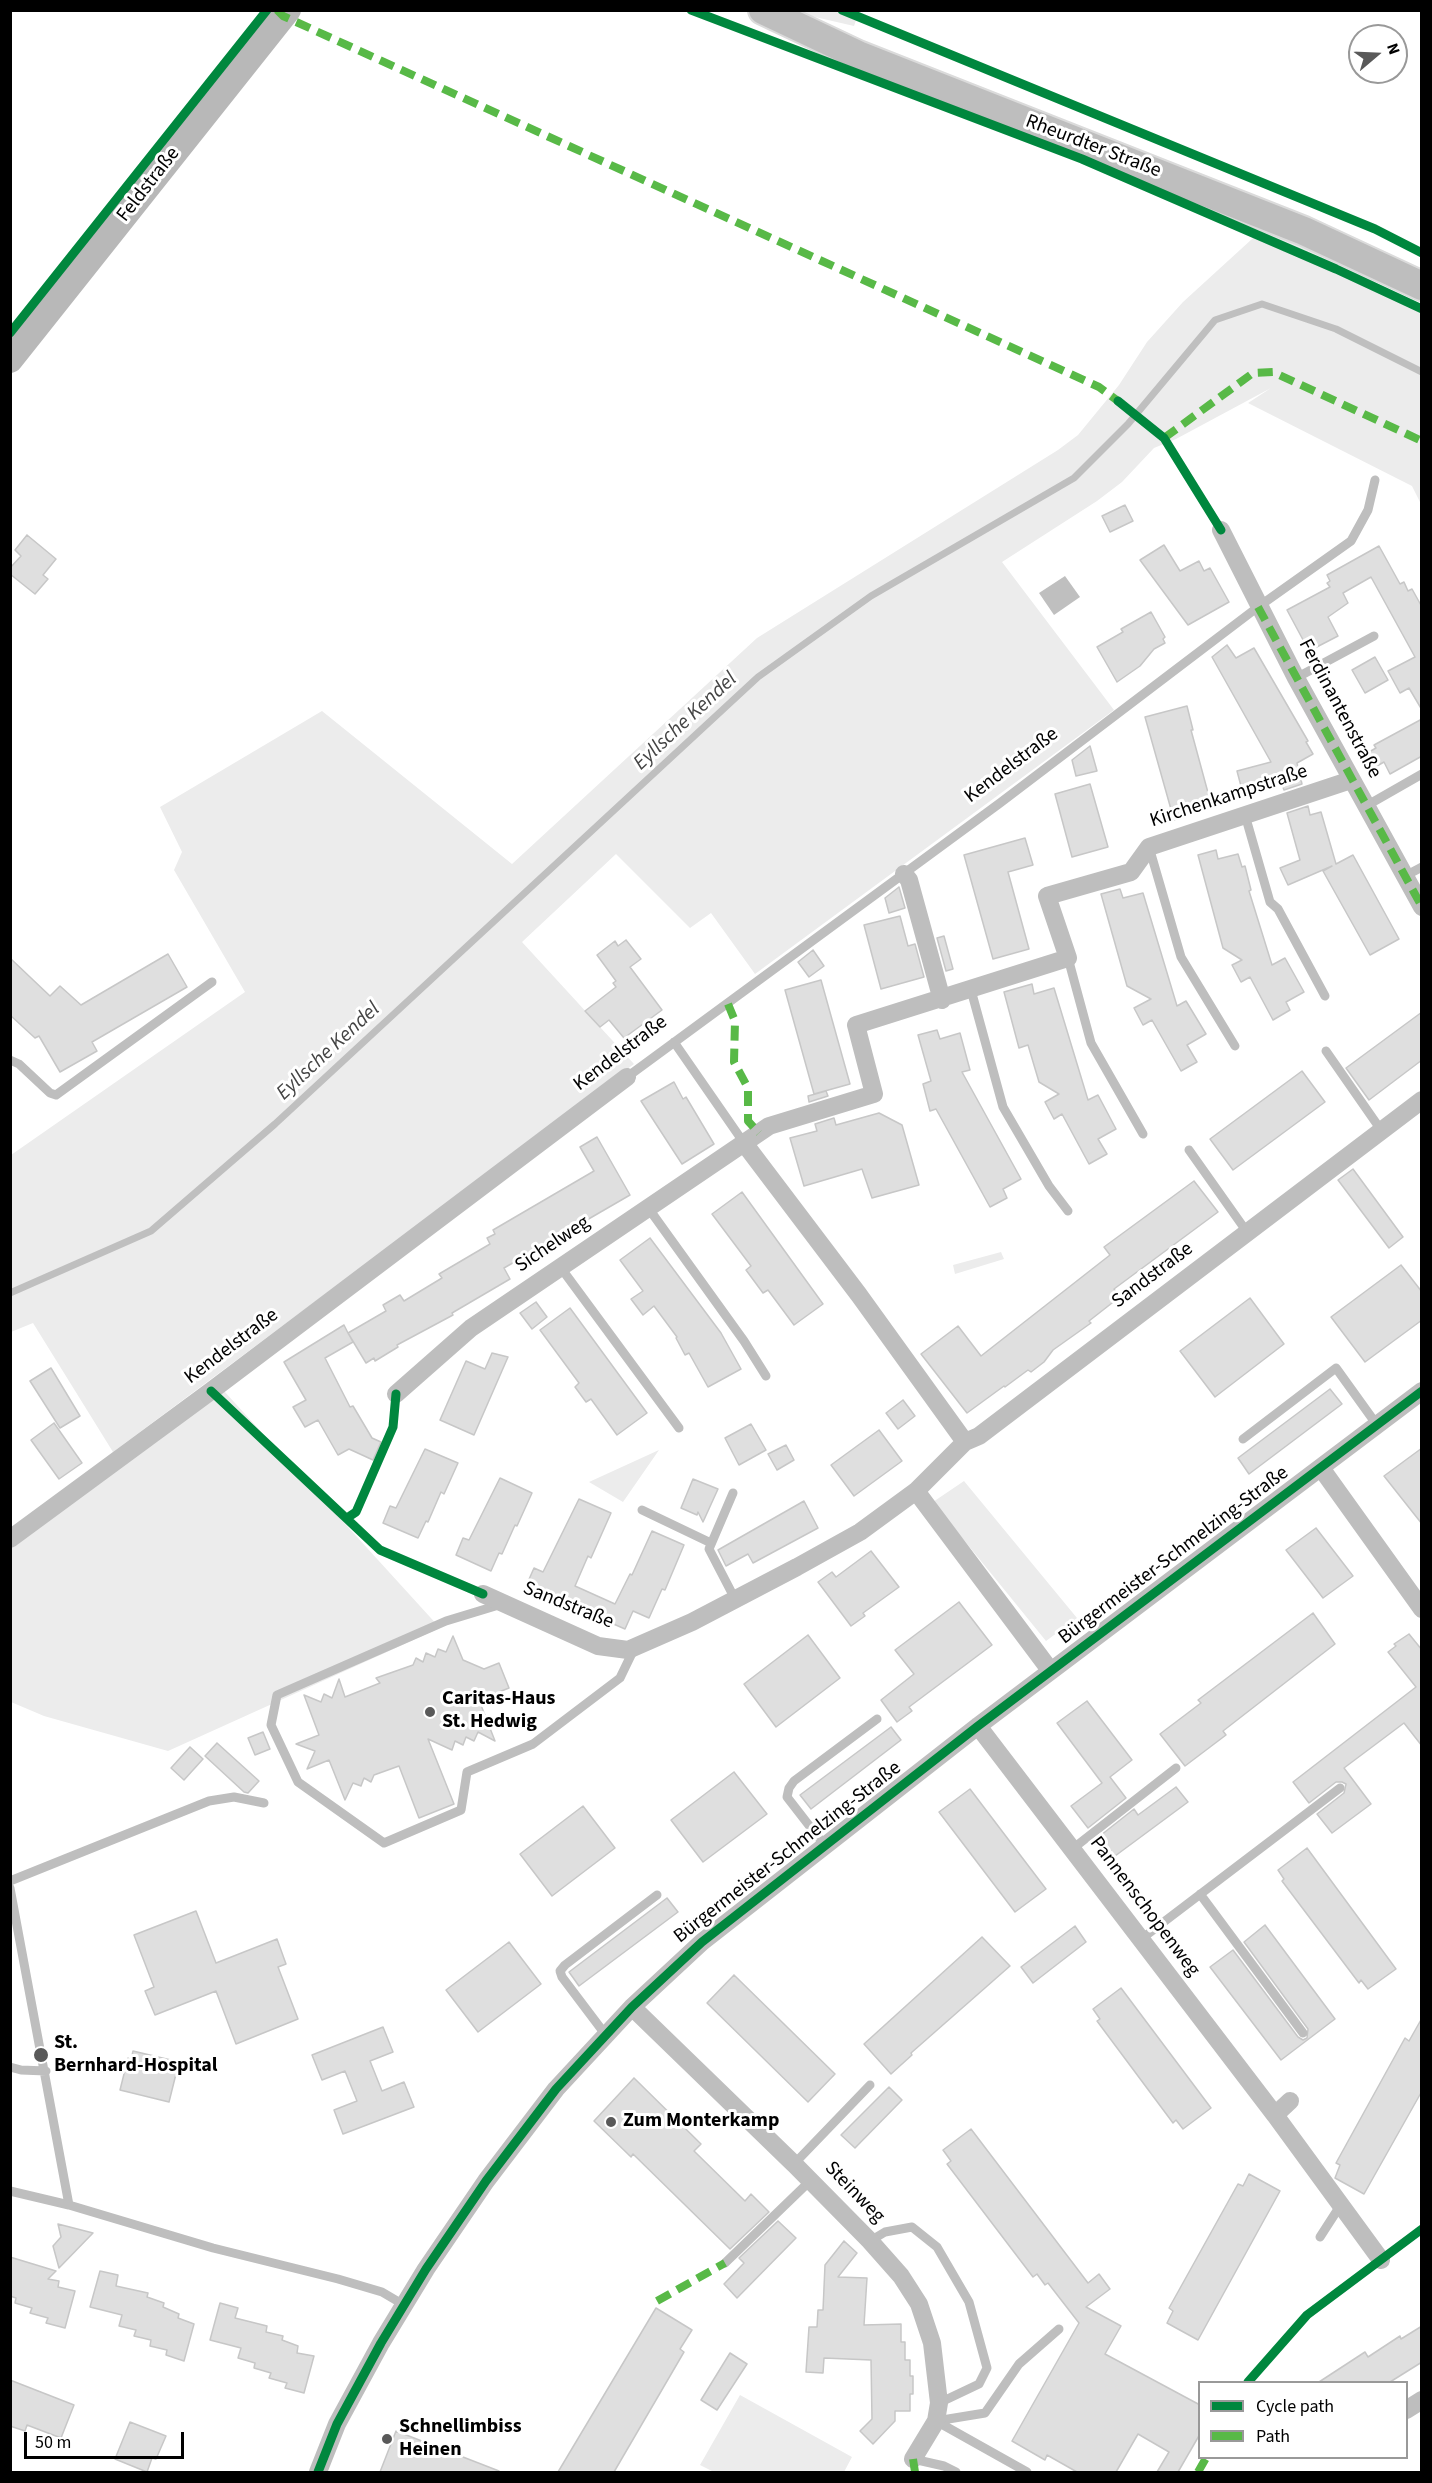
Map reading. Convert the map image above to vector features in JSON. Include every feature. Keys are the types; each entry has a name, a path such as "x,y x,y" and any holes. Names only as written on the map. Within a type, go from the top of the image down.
{"main road":[{"name":"Rheurdter Straße","path":"763,10 858,55 1304,231 1422,286"}],"street":[{"name":"Feldstraße","path":"10,360 288,10"},
{"name":"Ferdinantenstraße","path":"1221,530 1258,607 1422,907"},
{"name":"Kirchenkampstraße","path":"1068,958 1047,896 1131,872 1149,847 1351,780"},
{"path":"904,874 909,880 942,999 1068,958"},
{"name":"Sichelweg","path":"396,1395 471,1328 769,1126 874,1094 856,1025 942,999"},
{"name":"Kendelstraße","path":"10,1539 627,1077"},
{"name":"Sandstraße","path":"483,1594 598,1646 627,1650 735,1599 860,1532 916,1491 965,1442 979,1436 1422,1100"},
{"path":"744,1143 859,1295 965,1442"},
{"name":"Bürgermeister-Schmelzing-Straße","path":"318,2472 337,2424 404,2305 486,2181 556,2090 632,2007 702,1942 978,1726 1183,1569 1422,1391"},
{"path":"1321,1468 1422,1609"},
{"path":"916,1491 1050,1670"},
{"name":"Pannenschopenweg","path":"978,1726 1275,2115 1381,2260"},
{"name":"Steinweg","path":"632,2007 870,2241 901,2276 919,2304 932,2343 939,2403 936,2421 913,2458"},
{"path":"1275,2115 1290,2101"},
{"path":"1408,2409 1422,2400"}],"lane":[{"name":"Kendelstraße","path":"627,1077 904,874 1258,607 1351,541 1368,510 1375,480"},
{"path":"1296,678 1374,636"},
{"path":"1366,806 1422,774"},
{"path":"1245,815 1270,902 1278,909 1325,996"},
{"path":"1149,847 1181,957 1235,1046"},
{"path":"1405,876 1422,867"},
{"path":"1068,958 1091,1043 1143,1134"},
{"path":"10,1059 19,1064 50,1093 56,1095 212,982"},
{"path":"970,990 1003,1107 1049,1186 1068,1211"},
{"path":"674,1042 744,1143"},
{"path":"1326,1051 1381,1130"},
{"path":"1189,1150 1247,1232"},
{"path":"649,1209 744,1341 766,1377"},
{"path":"561,1268 679,1428"},
{"path":"1244,1439 1336,1368 1377,1425"},
{"path":"733,1493 709,1549 735,1599"},
{"path":"642,1509 711,1543"},
{"path":"502,1604 446,1622 277,1695 270,1725 298,1782 384,1843 461,1810 467,1772 533,1744 620,1678 635,1647"},
{"path":"825,1846 787,1797 789,1788 794,1781 877,1719"},
{"path":"1071,1850 1176,1768"},
{"path":"1140,1940 1340,1788"},
{"path":"10,1881 209,1801 234,1797 264,1803"},
{"path":"10,1888 46,2071 69,2205"},
{"path":"1200,1894 1303,2033"},
{"path":"605,2034 562,1977 560,1971 657,1895"},
{"path":"10,2067 46,2071"},
{"path":"794,2164 870,2085"},
{"path":"725,2263 810,2181"},
{"path":"10,2191 69,2205 213,2248 338,2279 382,2292 404,2305"},
{"path":"1320,2237 1340,2206"},
{"path":"870,2241 885,2232 912,2227 937,2247 969,2302 987,2368 979,2384 939,2403"},
{"path":"936,2421 985,2413 1019,2364 1059,2329"},
{"path":"936,2421 1028,2472"},
{"path":"913,2458 944,2466 956,2472"}],"shaded area":[{"path":"789,11 859,11 854,26"},
{"path":"1275,218 1421,311 1421,504 1412,486 1248,403 1271,388 1176,439 1154,448 1122,482 1097,501 1002,562 1114,710 755,974 711,913 690,928 616,854 522,942 634,1064 113,1452 33,1323 11,1332 11,1155 245,992 174,870 182,852 160,807 322,711 512,864 757,638 1058,450 1078,435 1119,385 1147,342 1183,302"},
{"path":"1065,576 1080,597 1054,615 1039,593"},
{"path":"1001,1252 1004,1259 955,1274 953,1265"},
{"path":"224,1391 440,1628 168,1751 44,1716 11,1702 11,1549"},
{"path":"659,1450 623,1502 589,1482"},
{"path":"964,1481 1077,1618 1046,1641 933,1502"},
{"path":"740,2395 852,2457 844,2472 714,2472 700,2465"}],"building":[{"path":"1125,505 1133,521 1110,532 1102,516"},
{"path":"27,535 56,559 43,575 48,579 35,594 10,574 10,568 21,556 15,550"},
{"path":"1164,545 1180,571 1199,561 1204,571 1210,568 1229,602 1188,625 1140,560"},
{"path":"1379,546 1400,584 1404,582 1408,591 1412,589 1422,607 1422,710 1409,688 1400,693 1388,671 1415,657 1371,577 1343,593 1348,603 1328,617 1338,636 1309,651 1287,610 1330,587 1327,583 1330,581 1327,575"},
{"path":"1151,612 1165,637 1163,639 1165,643 1154,649 1140,666 1117,682 1097,647 1123,632 1121,629"},
{"path":"1227,645 1236,658 1254,648 1308,741 1306,742 1313,754 1297,763 1302,784 1284,790 1280,779 1242,790 1237,771 1271,762 1212,657"},
{"path":"1375,657 1388,680 1365,693 1352,670"},
{"path":"1187,706 1193,730 1191,730 1210,800 1190,805 1192,814 1174,820 1145,717"},
{"path":"1422,719 1422,756 1390,774 1384,762 1377,766 1369,752 1376,748 1374,745"},
{"path":"1090,746 1097,771 1076,776 1072,760"},
{"path":"1090,784 1108,847 1072,857 1055,794"},
{"path":"1308,806 1310,815 1321,812 1336,864 1353,855 1399,939 1370,955 1323,871 1332,866 1288,885 1280,868 1300,860 1287,813"},
{"path":"1025,838 1033,865 1008,872 1029,949 993,959 964,855"},
{"path":"1216,850 1218,859 1238,854 1242,867 1245,866 1251,890 1249,891 1272,965 1285,958 1304,992 1286,1002 1290,1010 1273,1020 1250,977 1241,982 1232,965 1242,960 1223,948 1198,855"},
{"path":"899,887 905,908 889,913 885,898"},
{"path":"1120,889 1123,898 1143,893 1177,1006 1186,1001 1206,1034 1187,1045 1197,1062 1181,1071 1152,1020 1143,1025 1134,1008 1151,999 1127,986 1101,894"},
{"path":"900,916 908,946 915,944 924,977 881,989 864,925"},
{"path":"944,936 953,969 946,971 937,938"},
{"path":"626,940 641,959 630,967 662,1010 624,1038 609,1020 600,1027 585,1011 616,987 613,983 616,981 597,955 615,941 618,946"},
{"path":"813,950 824,966 809,977 798,962"},
{"path":"168,954 187,987 92,1042 97,1051 60,1072 39,1036 35,1038 10,1015 10,958 50,996 60,986 81,1005"},
{"path":"821,980 850,1084 814,1094 785,990"},
{"path":"1032,984 1034,994 1054,988 1088,1100 1098,1095 1116,1129 1098,1139 1107,1154 1089,1164 1062,1114 1054,1119 1045,1102 1059,1094 1039,1082 1028,1045 1019,1048 1004,992"},
{"path":"1422,1012 1422,1060 1369,1100 1346,1068"},
{"path":"937,1030 940,1039 960,1033 970,1070 962,1072 1021,1179 1003,1189 1007,1198 990,1207 936,1109 930,1111 923,1084 931,1081 918,1035"},
{"path":"1302,1071 1325,1102 1233,1170 1210,1139"},
{"path":"674,1082 683,1099 686,1097 714,1144 682,1164 641,1101"},
{"path":"826,1091 828,1096 809,1102 808,1096"},
{"path":"879,1113 902,1125 919,1185 872,1198 862,1169 804,1186 790,1138 817,1131 815,1124 834,1118 836,1125"},
{"path":"597,1137 630,1195 504,1268 510,1279 452,1313 453,1315 397,1345 398,1347 375,1361 374,1358 366,1363 348,1333 386,1311 383,1305 400,1295 404,1301 442,1278 439,1274 490,1244 487,1238 495,1234 493,1230 594,1171 580,1147"},
{"path":"1353,1169 1403,1237 1389,1248 1338,1180"},
{"path":"1194,1181 1218,1212 1114,1289 1119,1296 1089,1321 1091,1323 1053,1350 1044,1362 1031,1372 1028,1370 967,1413 921,1354 958,1326 981,1356 1110,1255 1104,1247"},
{"path":"742,1192 823,1304 794,1325 768,1290 763,1293 746,1270 751,1266 712,1214"},
{"path":"650,1238 721,1333 741,1369 708,1387 689,1353 685,1355 677,1337 654,1306 643,1315 631,1299 643,1291 620,1260"},
{"path":"1401,1265 1422,1292 1422,1320 1365,1362 1331,1317"},
{"path":"1250,1298 1284,1344 1215,1397 1180,1351"},
{"path":"536,1302 547,1317 532,1329 520,1313"},
{"path":"570,1308 647,1413 617,1435 591,1399 586,1402 575,1387 579,1383 540,1330"},
{"path":"344,1325 353,1342 325,1358 350,1407 353,1406 372,1438 381,1442 373,1460 349,1449 338,1455 318,1420 305,1427 293,1407 306,1400 284,1362"},
{"path":"492,1353 508,1357 474,1435 440,1420 466,1361 485,1369"},
{"path":"51,1368 80,1416 60,1428 30,1381"},
{"path":"1330,1389 1342,1404 1249,1474 1238,1458"},
{"path":"903,1400 915,1416 898,1429 886,1413"},
{"path":"54,1423 82,1463 59,1479 31,1440"},
{"path":"751,1424 766,1450 739,1465 725,1438"},
{"path":"879,1430 902,1461 854,1496 831,1465"},
{"path":"786,1445 794,1460 777,1470 768,1454"},
{"path":"1422,1448 1422,1524 1384,1476"},
{"path":"425,1449 458,1463 444,1494 441,1492 418,1538 383,1523 390,1506 396,1508"},
{"path":"500,1478 532,1493 517,1526 515,1525 502,1554 499,1553 491,1571 456,1555 463,1538 469,1540"},
{"path":"693,1479 718,1489 703,1522 698,1512 697,1515 681,1508"},
{"path":"579,1499 611,1513 591,1558 588,1556 575,1586 615,1604 630,1574 632,1575 652,1531 684,1545 665,1590 662,1589 649,1618 633,1611 625,1629 526,1586 534,1568 543,1572"},
{"path":"804,1501 818,1528 753,1563 748,1554 726,1566 718,1550"},
{"path":"1316,1528 1353,1576 1323,1598 1286,1550"},
{"path":"871,1551 899,1587 863,1613 865,1616 851,1626 818,1582 832,1572 836,1577"},
{"path":"959,1602 992,1645 909,1707 912,1711 897,1722 881,1700 914,1674 895,1650"},
{"path":"1313,1613 1335,1644 1223,1731 1226,1735 1185,1766 1160,1734 1201,1703 1198,1700"},
{"path":"1409,1634 1422,1650 1422,1746 1404,1723 1344,1768 1371,1804 1332,1833 1317,1814 1344,1793 1346,1784 1336,1782 1309,1803 1293,1782 1416,1687 1388,1652 1396,1646 1394,1644"},
{"path":"808,1635 840,1678 776,1727 744,1684"},
{"path":"453,1636 463,1660 484,1669 499,1663 509,1688 479,1700 495,1741 478,1732 474,1741 466,1737 463,1745 455,1741 452,1750 428,1739 454,1804 419,1818 399,1766 374,1775 371,1782 364,1778 361,1786 353,1783 345,1800 329,1760 307,1769 315,1751 296,1744 319,1735 304,1695 321,1702 324,1694 332,1698 339,1679 345,1697 380,1683 376,1678 413,1665 416,1658 423,1662 426,1653 435,1657 438,1649 446,1652"},
{"path":"1087,1701 1132,1760 1110,1777 1126,1798 1088,1828 1071,1806 1102,1783 1057,1723"},
{"path":"891,1727 901,1740 811,1809 800,1795"},
{"path":"263,1732 270,1749 255,1755 248,1738"},
{"path":"217,1743 259,1781 248,1793 244,1792 205,1756"},
{"path":"190,1747 203,1759 184,1780 171,1768"},
{"path":"734,1772 767,1814 703,1862 671,1820"},
{"path":"1176,1787 1188,1802 1111,1859 1096,1839 1134,1809 1138,1815"},
{"path":"970,1789 1046,1889 1015,1912 939,1812"},
{"path":"583,1806 615,1848 552,1896 520,1854"},
{"path":"1307,1848 1396,1969 1368,1989 1361,1980 1359,1983 1282,1881 1284,1879 1278,1870"},
{"path":"667,1898 678,1912 579,1986 569,1972"},
{"path":"196,1911 216,1963 277,1939 286,1964 278,1967 298,2019 236,2044 216,1991 155,2015 145,1991 154,1987 134,1935"},
{"path":"1265,1925 1335,2019 1281,2060 1210,1967 1233,1950 1298,2037 1303,2040 1307,2038 1308,2029 1244,1942"},
{"path":"1075,1926 1086,1942 1033,1983 1021,1967"},
{"path":"982,1937 1010,1966 911,2053 912,2055 891,2074 864,2044"},
{"path":"509,1942 541,1984 478,2032 446,1990"},
{"path":"734,1975 835,2074 808,2102 707,2003"},
{"path":"1121,1988 1211,2108 1183,2129 1176,2120 1173,2123 1097,2021 1100,2019 1093,2009"},
{"path":"1422,2018 1422,2091 1364,2194 1335,2178 1340,2165 1336,2163 1405,2038 1409,2041"},
{"path":"383,2027 393,2052 370,2061 382,2091 404,2082 414,2107 343,2134 334,2110 357,2101 345,2071 322,2080 312,2055"},
{"path":"133,2051 175,2061 173,2069 177,2070 169,2102 120,2090 128,2058 131,2060"},
{"path":"634,2078 701,2144 694,2151 745,2201 751,2194 769,2212 730,2249 633,2154 631,2157 594,2121"},
{"path":"889,2087 902,2100 855,2148 841,2135"},
{"path":"971,2129 1088,2283 1099,2274 1110,2289 1086,2307 1121,2326 1105,2354 1198,2404 1198,2437 1178,2472 1157,2472 1169,2452 1138,2434 1116,2472 1077,2472 1047,2455 1045,2460 1012,2441 1079,2323 1048,2283 1045,2285 1037,2274 1033,2277 947,2164 951,2161 943,2150"},
{"path":"1249,2174 1280,2191 1198,2340 1167,2323 1173,2311 1169,2308 1238,2184 1243,2186"},
{"path":"778,2221 796,2238 737,2298 724,2284 744,2263 739,2258"},
{"path":"58,2224 93,2233 59,2268 53,2246 61,2237"},
{"path":"844,2241 857,2253 838,2277 867,2278 864,2325 901,2324 901,2342 905,2342 905,2360 910,2360 910,2376 913,2376 910,2411 895,2411 895,2421 873,2444 860,2431 872,2419 871,2360 824,2358 823,2373 806,2372 809,2327 817,2327 818,2310 823,2310 825,2265"},
{"path":"10,2257 56,2271 48,2279 59,2281 58,2287 75,2291 65,2328 46,2323 48,2318 30,2313 32,2308 15,2303 16,2298 10,2296"},
{"path":"100,2271 118,2275 116,2286 148,2293 147,2297 164,2303 163,2307 179,2314 178,2318 194,2324 184,2361 166,2355 167,2350 150,2346 151,2340 134,2336 136,2330 119,2326 122,2315 90,2307"},
{"path":"220,2303 238,2308 235,2318 267,2326 266,2332 283,2336 282,2340 298,2346 297,2353 314,2356 304,2393 285,2388 287,2383 269,2378 271,2373 254,2368 255,2363 238,2358 241,2348 210,2340"},
{"path":"656,2308 692,2330 680,2349 684,2352 614,2472 558,2472"},
{"path":"1422,2326 1422,2362 1392,2381 1321,2381 1365,2352 1368,2357 1400,2336 1401,2339"},
{"path":"730,2353 747,2364 717,2410 701,2400"},
{"path":"10,2380 74,2405 61,2438 27,2425 25,2431 10,2426"},
{"path":"130,2422 166,2436 156,2459 152,2458 147,2472 115,2459"},
{"path":"396,2431 499,2471 499,2472 380,2472"}],"waterway":[{"name":"Eyllsche Kendel","path":"10,1293 151,1231 275,1124 758,677 871,596 1074,478 1128,424 1215,320 1262,304 1336,329 1422,372"}],"marked path":[{"path":"277,10 283,16 1099,387 1122,404"},
{"path":"1164,438 1253,373 1273,372 1422,441"},
{"path":"1258,607 1422,907"},
{"path":"728,1004 735,1021 734,1062 748,1088 748,1121 759,1133"},
{"path":"657,2301 725,2263"},
{"path":"913,2459 915,2472"},
{"path":"1198,2472 1205,2459"}],"cycle path":[{"path":"10,333 267,10"},
{"path":"691,10 1082,159 1336,269 1422,309"},
{"path":"842,10 1375,229 1422,253"},
{"path":"1118,401 1164,438 1221,530"},
{"path":"211,1391 380,1550 483,1594"},
{"path":"318,2472 337,2424 381,2343 426,2269 486,2181 556,2089 632,2007 702,1942 978,1726 1422,1391"},
{"path":"347,1518 356,1512 393,1427 396,1394"},
{"path":"1249,2381 1307,2315 1422,2229"}],"place":[{"name":"Caritas-Haus St. Hedwig","path":"430,1712"},
{"name":"St. Bernhard-Hospital","path":"41,2055"},
{"name":"Zum Monterkamp","path":"611,2122"},
{"name":"Schnellimbiss Heinen","path":"387,2439"}]}
